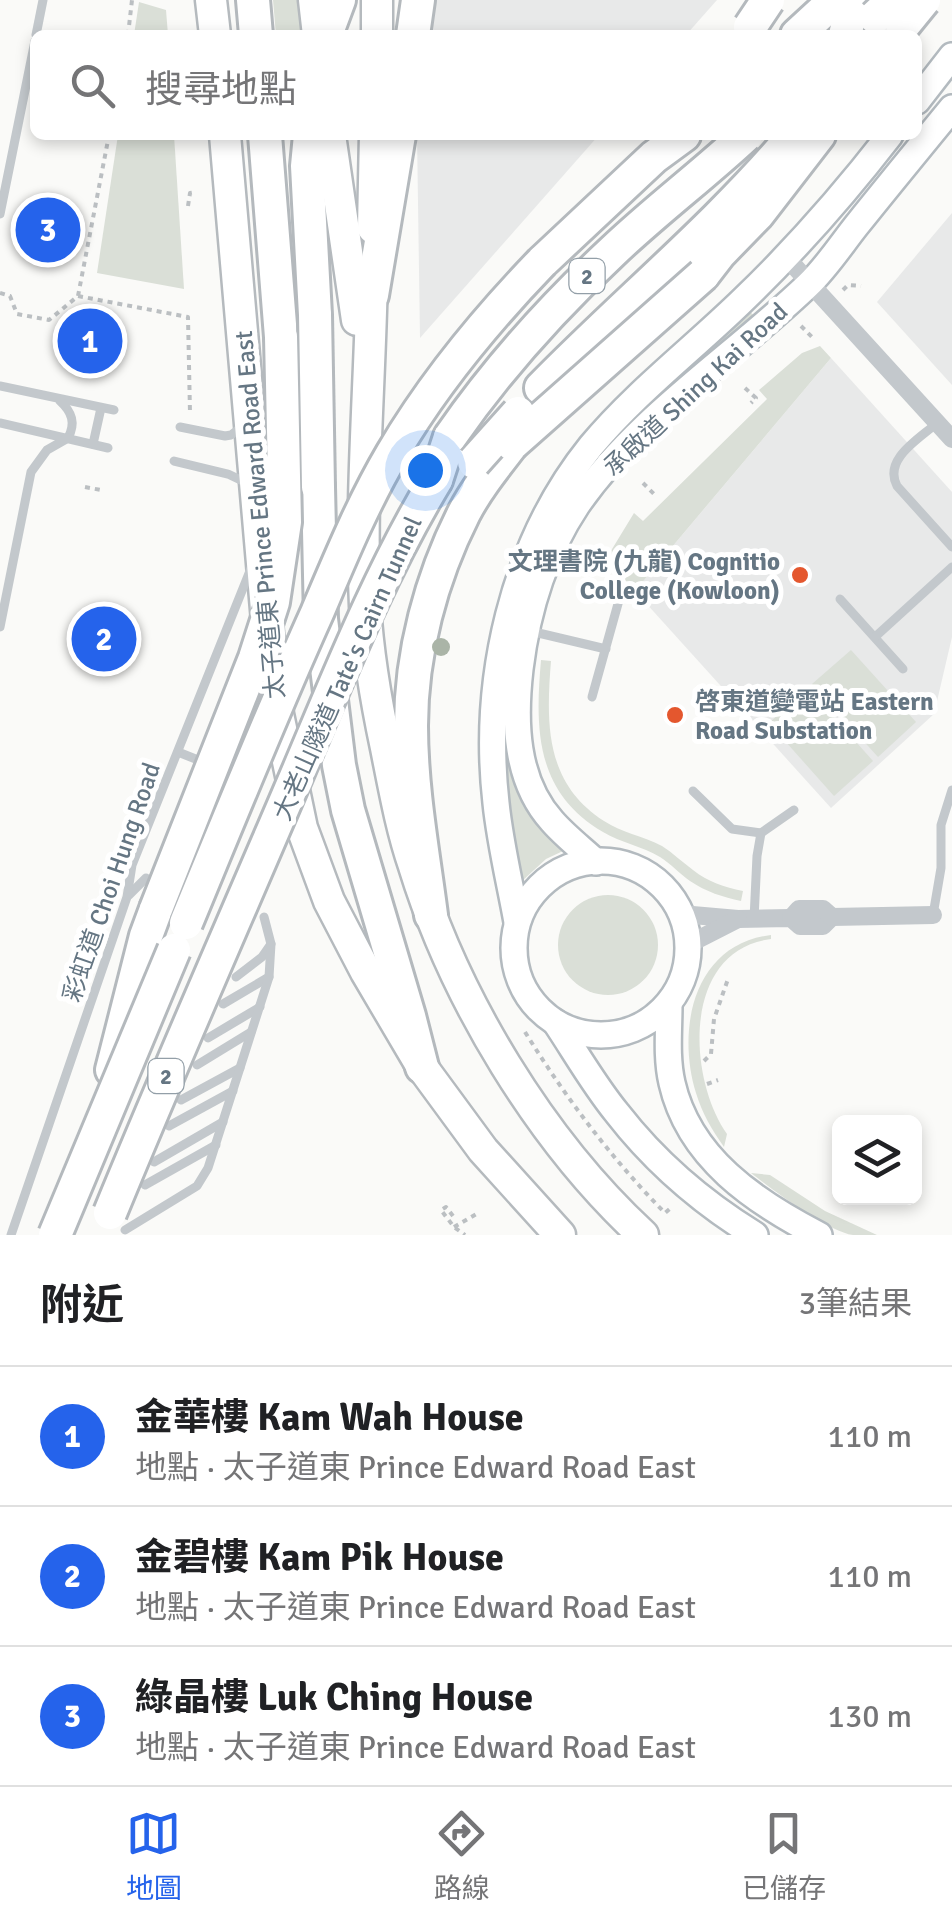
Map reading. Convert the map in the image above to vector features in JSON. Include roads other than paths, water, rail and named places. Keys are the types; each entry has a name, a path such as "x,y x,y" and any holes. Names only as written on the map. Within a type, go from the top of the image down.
{"highway":[{"path":"328,30 339,0"},
{"path":"414,30 418,0"},
{"path":"820,30 821,0"},
{"path":"771,23 835,0"},
{"path":"847,30 854,0"},
{"path":"860,30 893,0"},
{"path":"900,30 924,0"},
{"path":"98,1129 146,936 255,658 276,591 284,537 285,456 281,338 265,140"},
{"path":"310,140 307,166 315,315 322,619 339,766 348,810 422,1067"},
{"path":"372,295 398,140"},
{"name":"大老山隧道 Tate's Cairn Tunnel","path":"113,1232 159,1093 347,659 392,561 436,480 450,437 518,350 615,249 740,140"},
{"path":"753,180 780,140"},
{"path":"436,480 474,462 601,328 789,140"},
{"path":"431,915 412,726 428,603 464,512 512,444 702,275 758,214 815,140"},
{"name":"大老山隧道 Tate's Cairn Tunnel","path":"54,1235 292,669 364,506 392,453 454,362 507,298 662,146"}],"main road":[{"path":"211,0 214,30"},
{"path":"314,0 317,30"},
{"path":"377,30 378,0"},
{"path":"922,95 952,56"},
{"name":"承啟道 Shing Kai Road","path":"596,862 553,822 532,792 518,738 519,678 526,630 548,561 576,507 594,484 654,420 811,283 952,108"},
{"name":"太子道東 Prince Edward Road East","path":"225,140 278,714 302,828 337,916 422,1067 483,1150 560,1235"},
{"path":"331,140 368,385"},
{"path":"375,140 364,452 366,608 372,680 401,820 431,915 481,1024 545,1125 613,1206 644,1235"},
{"name":"承啟道 Shing Kai Road","path":"517,922 497,812 493,741 506,628 522,571 548,513 592,446 786,257 886,140"},
{"path":"596,862 632,866 648,874 673,898 689,944 687,966 668,1004 650,1021 628,1032 604,1036 579,1033 538,1009 524,990 516,968 517,922 532,894 556,873 596,862"},
{"path":"668,1004 671,1080 678,1103 700,1144 744,1190 819,1235"},
{"path":"556,1023 638,1139 689,1188 756,1235"}],"street":[{"path":"786,257 952,439"},
{"path":"681,914 791,918 799,910 823,909 832,917 933,915"},
{"path":"689,944 746,919"}],"lane":[{"path":"37,30 43,0"},
{"path":"743,0 771,23"},
{"path":"0,214 30,67"},
{"path":"0,386 114,410"},
{"path":"0,626 30,472 47,450 68,438 73,425 67,407 55,397"},
{"path":"94,444 101,408"},
{"path":"180,427 225,436 249,419"},
{"path":"937,422 895,462 892,474 897,486 952,547"},
{"path":"0,423 108,448"},
{"path":"174,462 228,474 255,489"},
{"name":"彩虹道 Choi Hung Road","path":"11,1235 126,896 132,864 260,547"},
{"path":"875,637 952,568"},
{"path":"592,697 621,593"},
{"path":"840,599 903,669"},
{"path":"526,630 606,649"},
{"path":"178,752 217,767"},
{"path":"933,915 941,868 941,825 952,790"},
{"path":"693,791 732,829 762,833"},
{"path":"746,919 762,833 794,810"},
{"path":"126,896 146,878"},
{"path":"113,1232 197,1186 208,1168 269,977 271,944 264,917"},
{"path":"236,977 271,944"},
{"path":"223,1004 269,977"},
{"path":"208,1038 260,1007"},
{"path":"197,1065 251,1032"},
{"path":"181,1100 240,1068"},
{"path":"170,1126 233,1091"},
{"path":"154,1162 223,1122"},
{"path":"145,1185 216,1145"}],"place":[{"name":"綠晶樓 Luk Ching House","path":"48,230"},
{"name":"金華樓 Kam Wah House","path":"90,341"},
{"name":"文理書院 (九龍) Cognitio College (Kowloon)","path":"800,575"},
{"name":"金碧樓 Kam Pik House","path":"104,639"},
{"name":"啓東道變電站 Eastern Road Substation","path":"675,715"}]}
